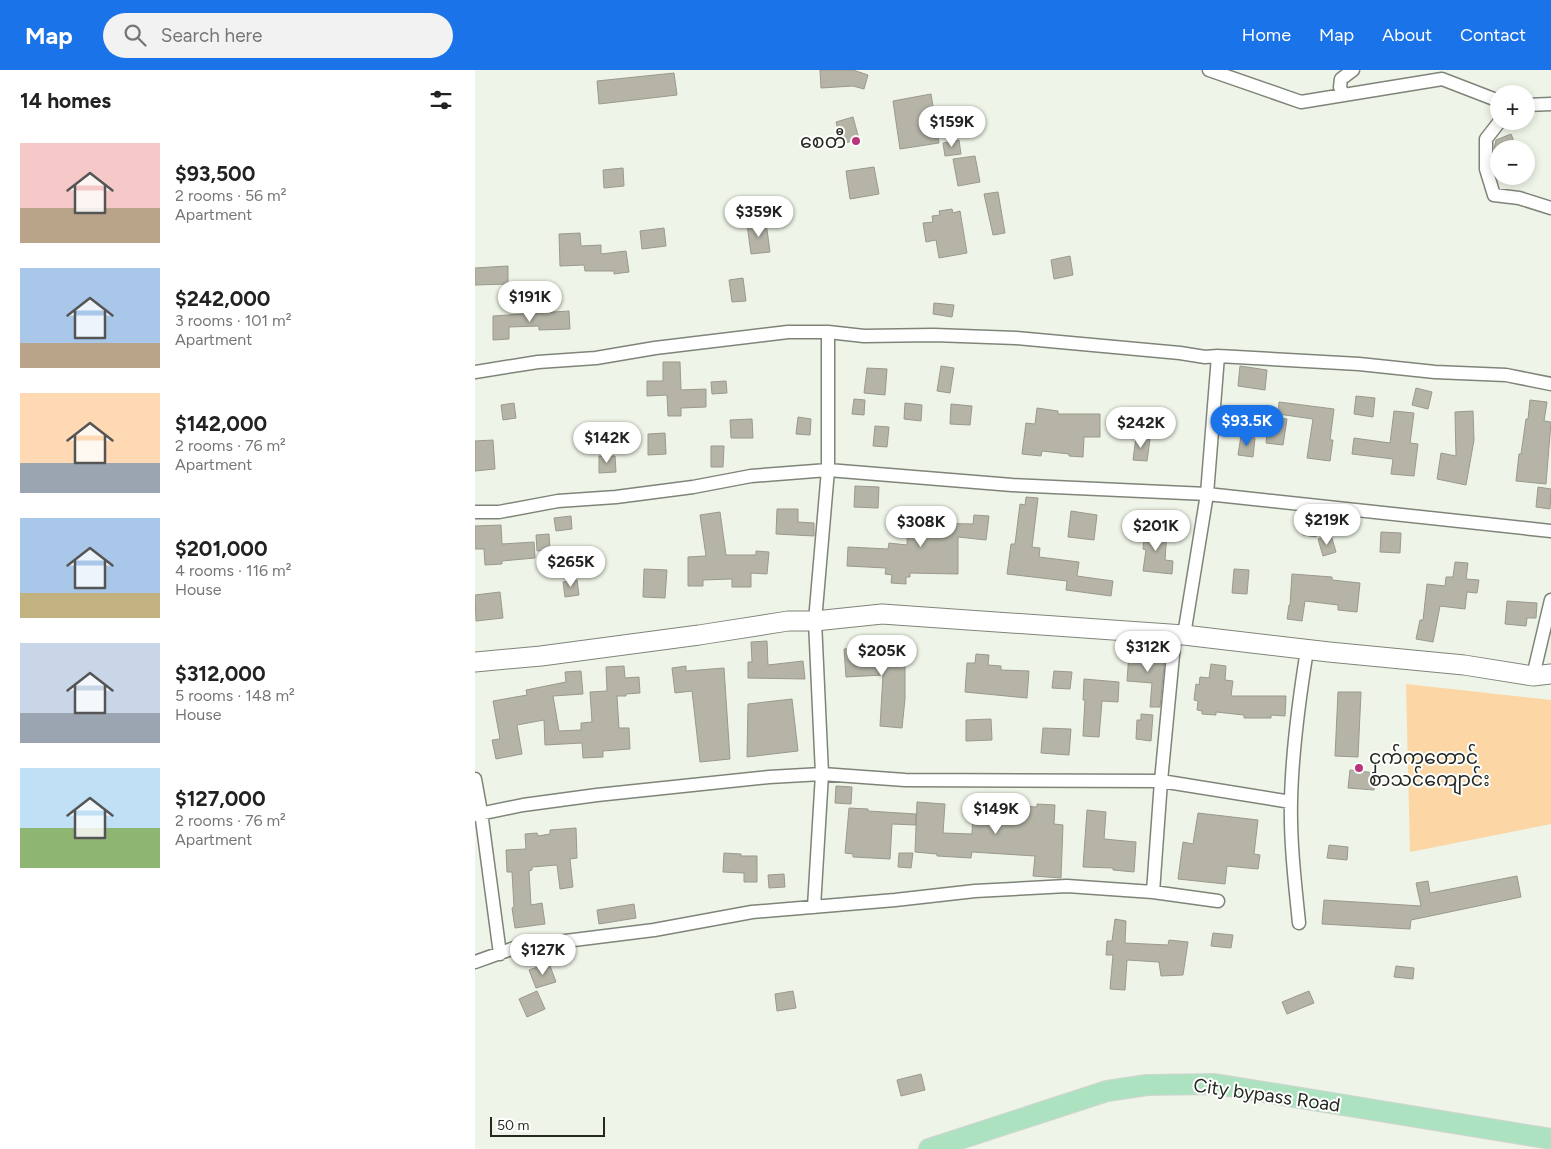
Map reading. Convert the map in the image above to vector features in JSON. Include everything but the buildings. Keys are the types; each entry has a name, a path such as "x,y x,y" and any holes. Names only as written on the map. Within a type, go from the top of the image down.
{"main road":[{"path":"475,662 541,656 689,637 788,621 882,614 1179,634 1307,650 1465,665 1542,675"},
{"name":"City bypass Road","path":"929,1149 1099,1094 1147,1084 1215,1084 1551,1139"}],"street":[{"path":"1209,70 1301,102 1318,101 1443,75 1490,97"},
{"path":"1343,95 1340,87 1341,79 1353,70"},
{"path":"1535,105 1551,104"},
{"path":"1493,130 1486,139 1486,169 1494,195 1519,198 1551,208"},
{"path":"475,372 538,362 596,358 655,348 788,332 828,332 864,336 934,335 1016,338 1205,357 1218,356 1359,364 1435,372 1506,375 1551,384"},
{"path":"813,907 822,774 815,620 828,470 828,332"},
{"path":"1153,892 1161,781 1179,634 1207,494 1218,356"},
{"path":"475,512 499,512 558,501 616,497 751,476 828,470 1012,485 1207,494 1551,531"},
{"path":"1542,675 1551,600"},
{"path":"1299,923 1292,853 1291,802 1296,721 1307,650"},
{"path":"478,814 523,805 597,795 769,777 822,774 905,780 1161,781 1291,802"},
{"path":"475,780 478,814 500,954"},
{"path":"475,962 517,947 654,930 752,912 975,890 1067,886 1153,892 1218,901"}],"shaded area":[{"path":"1406,684 1551,700 1551,824 1410,852"}],"place":[{"name":"စေတီ","path":"856,141"},
{"name":"ငှက်ကတောင် စာသင်ကျောင်း","path":"1359,768"}]}
